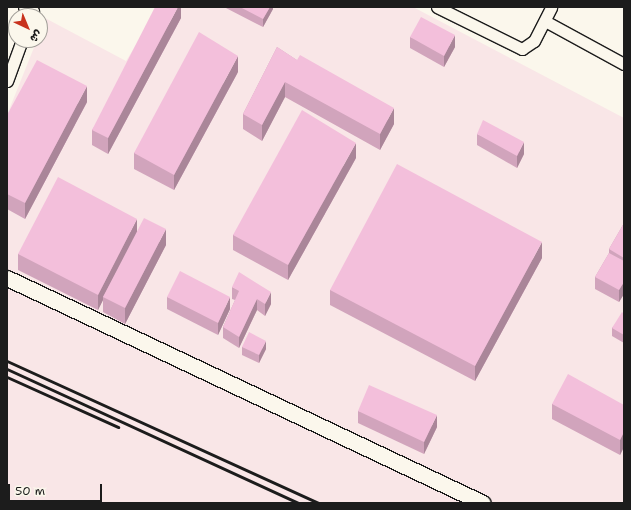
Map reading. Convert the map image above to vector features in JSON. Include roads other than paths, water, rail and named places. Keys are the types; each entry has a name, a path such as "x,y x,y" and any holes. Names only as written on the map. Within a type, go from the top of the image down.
{"main road":[{"path":"7,278 483,503"}],"street":[{"path":"437,7 522,49 534,41 551,7"},
{"path":"545,21 624,64"},
{"path":"7,81 19,48"}],"railway":[{"path":"7,361 318,503"},
{"path":"7,369 299,503"},
{"path":"7,377 118,427"}]}
